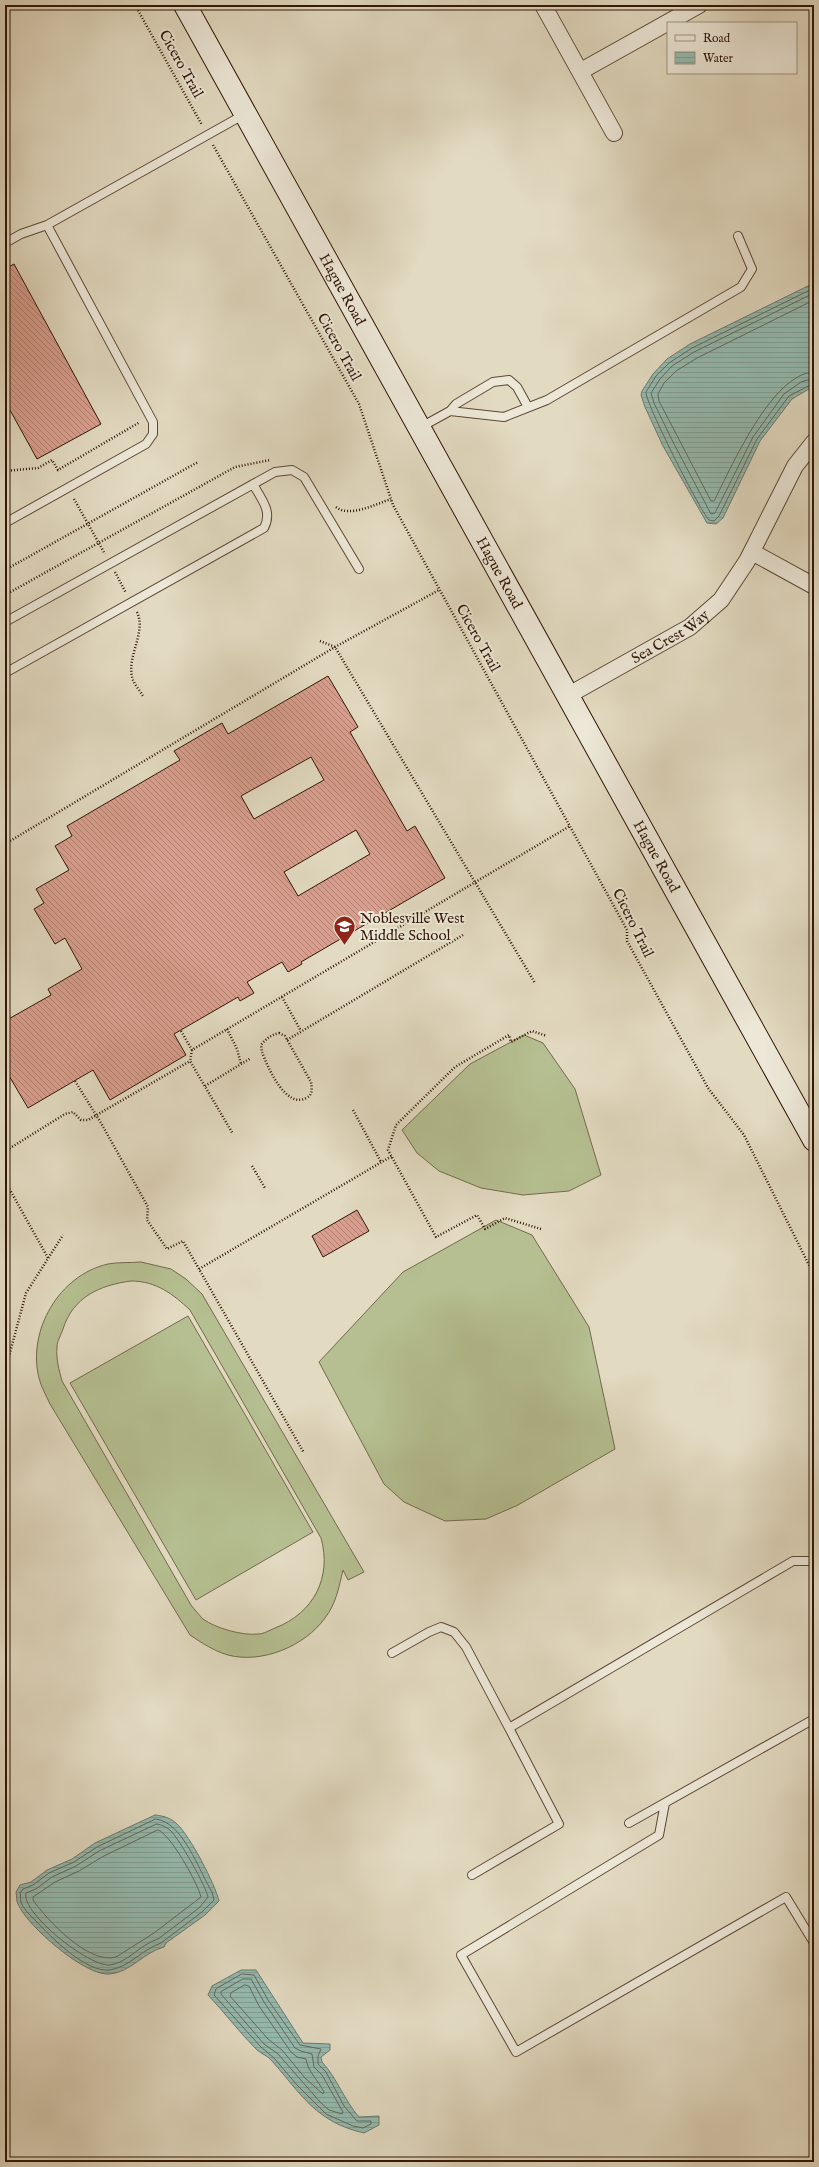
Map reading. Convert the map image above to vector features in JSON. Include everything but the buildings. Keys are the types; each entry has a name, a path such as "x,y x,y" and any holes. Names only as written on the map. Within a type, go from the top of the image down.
{"main road":[{"name":"Hague Road","path":"185,5 567,696 811,1128"}],"street":[{"path":"543,5 581,71 614,133"},
{"path":"669,22 699,5"},
{"path":"581,71 667,23"},
{"name":"Sea Crest Way","path":"567,696 690,627 705,615 733,583 752,552 795,466 814,442"},
{"path":"752,552 814,586"}],"lane":[{"path":"5,243 21,234 47,226 246,114"},
{"path":"5,523 146,444 153,434 153,422 150,416 47,226"},
{"path":"450,411 504,417 547,400 741,287 748,278 752,269 738,236"},
{"path":"420,428 450,411 456,404 493,382 508,380 517,387 528,407"},
{"path":"5,622 275,472 292,470 304,477 359,569"},
{"path":"5,673 264,528 268,520 266,507 253,484"},
{"path":"509,1728 793,1561 814,1561"},
{"path":"392,1653 441,1627 454,1632 466,1647 559,1824 472,1875"},
{"path":"629,1823 814,1719"},
{"path":"665,1803 659,1835 461,1955 516,2052 786,1898 814,1943"}],"path":[{"name":"Cicero Trail","path":"135,5 358,404 393,505 627,930 627,941 708,1088 744,1135 814,1275"},
{"path":"5,471 38,468 52,460 58,470 150,416"},
{"path":"5,570 198,462"},
{"path":"74,499 105,555"},
{"path":"115,572 126,593"},
{"path":"5,844 335,647 439,590"},
{"path":"137,611 141,620 131,668 133,680 144,696"},
{"path":"320,641 335,647 535,983"},
{"path":"192,1050 570,826"},
{"path":"287,1040 463,935"},
{"path":"282,997 301,1031"},
{"path":"227,1029 237,1048 241,1064"},
{"path":"181,1031 192,1050 190,1061 233,1134"},
{"path":"541,1229 505,1218 485,1229 477,1215 436,1237 388,1150 396,1125 455,1066 509,1036 511,1042 532,1031 547,1036"},
{"path":"279,1033 285,1036 287,1040 311,1082 312,1091 310,1096 302,1100 295,1101 287,1097 262,1052 261,1045 272,1035 279,1033"},
{"path":"205,1086 251,1058"},
{"path":"7,1150 65,1114 73,1112 81,1120 88,1120 190,1061"},
{"path":"75,1081 148,1207 147,1220 167,1249 183,1241 304,1453"},
{"path":"353,1110 381,1162"},
{"path":"199,1269 392,1156"},
{"path":"252,1166 265,1188"},
{"path":"5,1181 48,1258"},
{"path":"8,1360 26,1293 63,1234"}],"green space":[{"path":"524,1035 543,1043 575,1089 601,1175 569,1191 523,1195 481,1188 439,1171 417,1153 402,1130 470,1064"},
{"path":"496,1220 532,1235 589,1327 615,1449 518,1505 486,1519 445,1521 404,1502 384,1484 319,1362 403,1272"},
{"path":"141,1262 171,1269 186,1279 202,1294 364,1572 348,1580 343,1570 334,1601 325,1618 306,1637 282,1650 268,1655 241,1657 228,1655 213,1649 190,1635 50,1404 41,1385 37,1360 38,1342 43,1324 61,1293 75,1280 90,1270 108,1264","holes":["131,1281 148,1283 164,1290 190,1310 321,1538 324,1552 324,1566 322,1580 317,1592 310,1603 300,1613 289,1621 265,1633 245,1634 222,1628 203,1619 192,1607 62,1381 57,1360 57,1345 73,1309 89,1294 98,1290 120,1283"]},
{"path":"188,1316 313,1532 196,1600 70,1383"}],"water":[{"path":"814,283 814,386 792,399 760,441 723,518 716,524 707,523 663,446 645,407 641,395 642,391 653,374 667,359 690,344"},
{"path":"155,1815 170,1819 182,1830 213,1883 219,1901 205,1915 166,1943 164,1947 150,1953 124,1970 110,1974 100,1973 73,1959 45,1937 33,1925 17,1903 16,1892 20,1885 31,1882 47,1870 72,1859 95,1843"},
{"path":"241,1970 256,1970 303,2043 330,2044 330,2050 321,2057 322,2062 359,2117 379,2116 379,2125 364,2133 334,2122 311,2106 270,2059 257,2050 245,2037 208,1995 212,1986"}],"place":[{"name":"Noblesville West Middle School","path":"345,946"}]}
